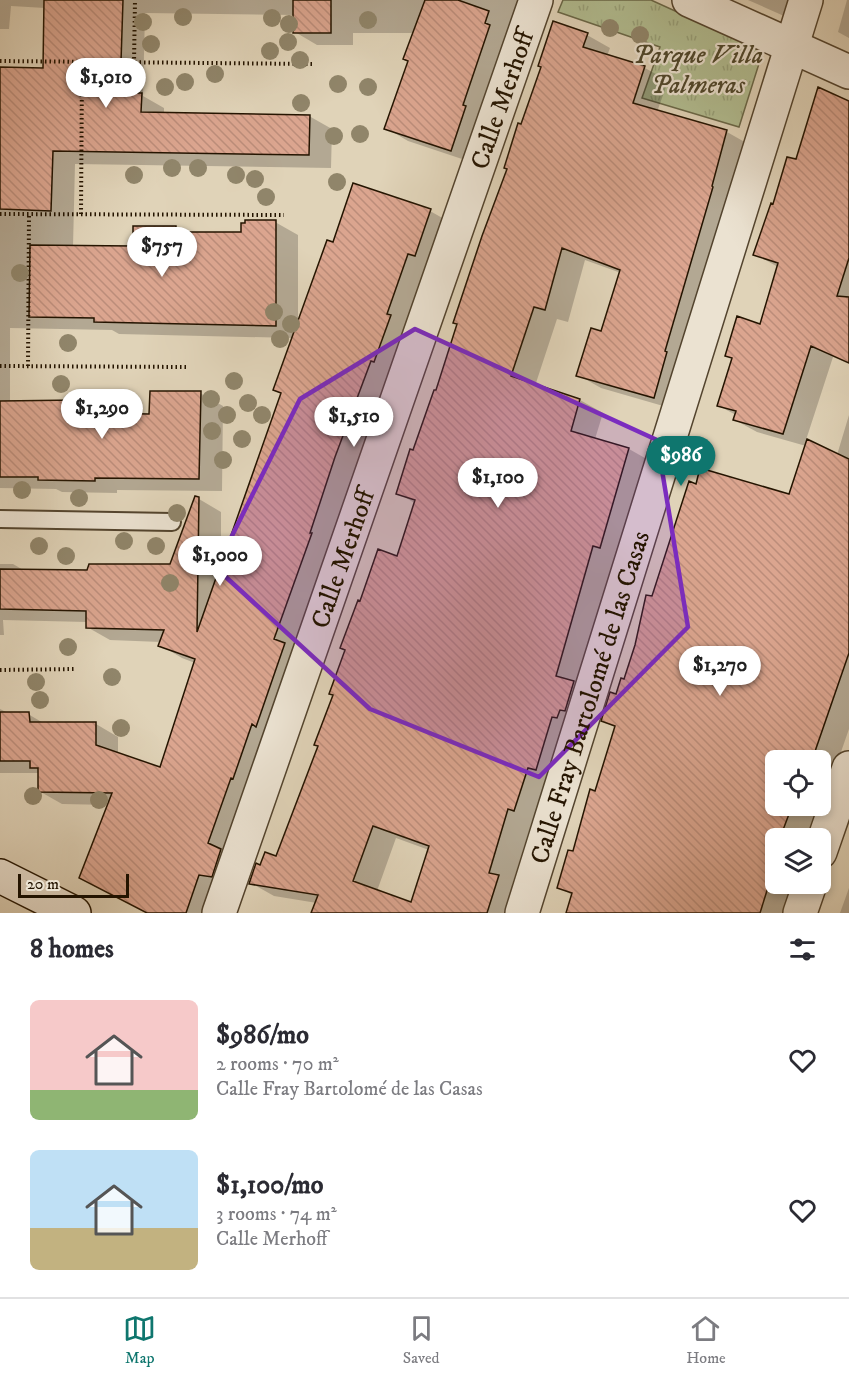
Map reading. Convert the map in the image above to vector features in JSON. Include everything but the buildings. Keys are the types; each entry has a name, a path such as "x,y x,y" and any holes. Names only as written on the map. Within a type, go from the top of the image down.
{"street":[{"name":"Calle Merhoff","path":"219,913 536,0"},
{"path":"689,0 849,72"},
{"name":"Calle Fray Bartolomé de las Casas","path":"522,913 806,0"},
{"path":"828,828 849,768"},
{"path":"0,876 74,913"},
{"path":"800,913 807,894"}],"lane":[{"path":"0,519 172,522"}],"path":[{"path":"134,63 135,0"},
{"path":"0,61 313,64"},
{"path":"81,214 82,62"},
{"path":"0,214 284,215"},
{"path":"28,366 29,214"},
{"path":"0,366 186,368"},
{"path":"0,670 75,669"}],"highlighted area":[{"path":"415,329 657,440 688,627 539,777 370,709 216,568 300,399"}],"green space":[{"name":"Parque Villa Palmeras","path":"563,0 651,0 763,51 739,127 642,98 660,47 558,12"}]}
